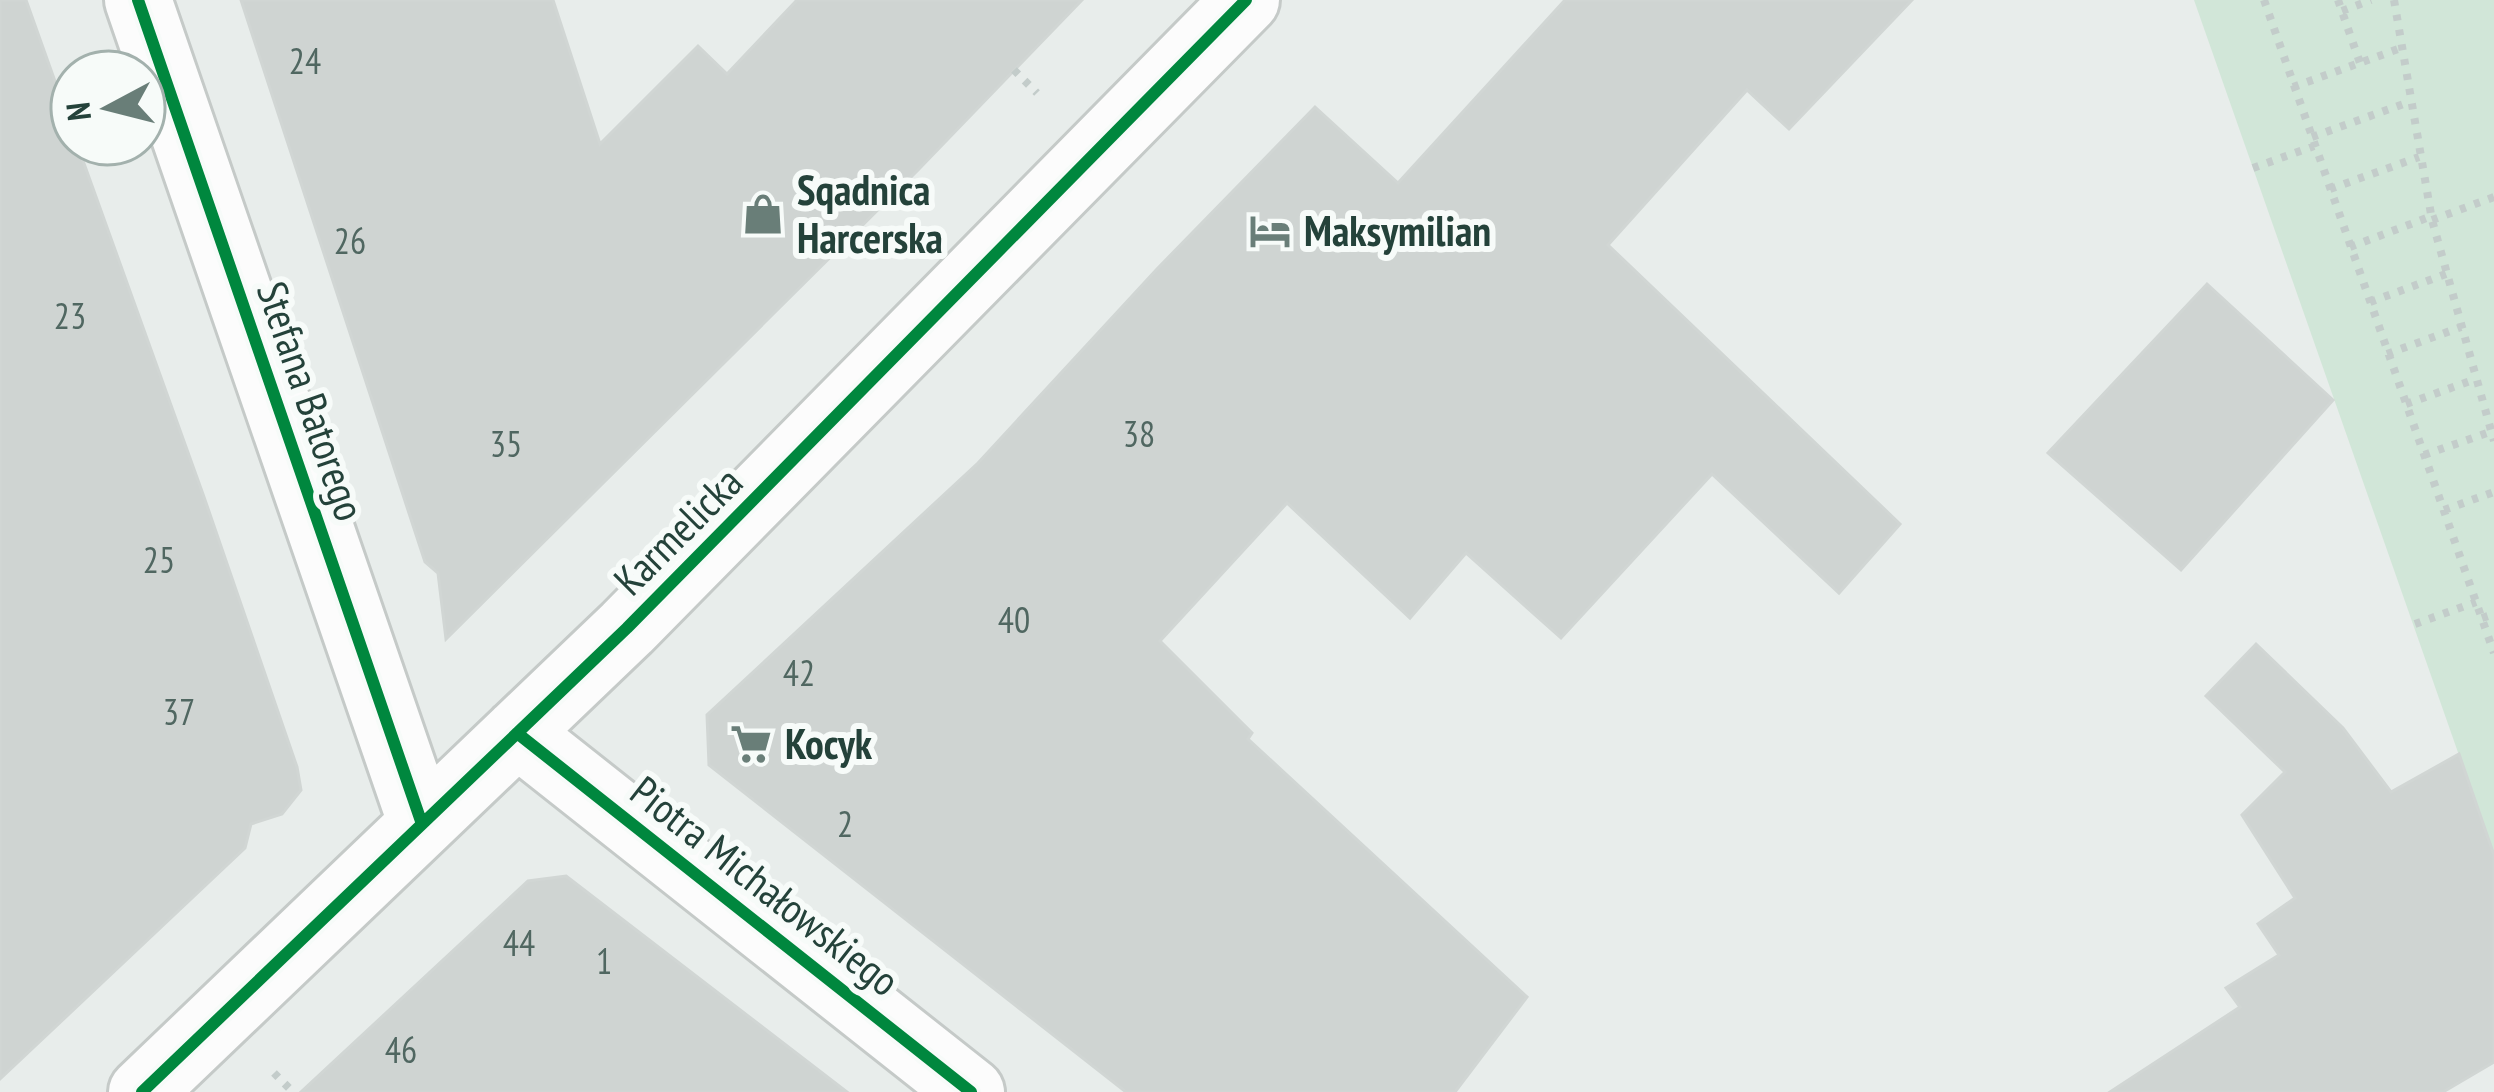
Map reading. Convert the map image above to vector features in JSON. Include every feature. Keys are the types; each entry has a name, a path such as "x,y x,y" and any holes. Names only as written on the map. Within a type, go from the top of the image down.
{"street":[{"name":"Stefana Batorego","path":"138,0 422,824"},
{"name":"Karmelicka","path":"142,1092 786,470 1246,0"},
{"name":"Piotra Michałowskiego","path":"518,733 971,1092"}],"path":[{"path":"2264,0 2494,653"},
{"path":"2338,0 2360,63"},
{"path":"2342,11 2371,0"},
{"path":"2394,0 2432,218 2492,436 2424,455"},
{"path":"2293,87 2401,48"},
{"path":"1014,70 1037,93"},
{"path":"2253,168 2409,102"},
{"path":"2330,189 2419,157"},
{"path":"2350,248 2494,197"},
{"path":"2370,302 2446,274"},
{"path":"2387,354 2461,327"},
{"path":"2406,404 2476,380"},
{"path":"2444,510 2494,492"},
{"path":"2415,624 2476,602"},
{"path":"2482,618 2494,614"},
{"path":"273,1072 293,1092"}],"green space":[{"path":"2194,0 2494,0 2494,855"}],"building":[{"path":"0,0 26,0 48,62 48,168 86,168 204,497 301,790 282,814 251,824 245,848 0,1079"},
{"path":"241,0 553,0 600,144 698,46 727,74 797,0 1082,0 918,170 446,639 438,573 425,562"},
{"path":"1565,0 1912,0 1789,129 1747,90 1608,245 1900,524 1839,593 1712,474 1561,638 1466,553 1410,618 1287,503 1160,641 1252,733 1248,739 1527,997 1455,1092 1126,1092 709,765 707,715 978,463 1315,107 1398,183"},
{"path":"2207,284 2333,400 2181,570 2048,453"},
{"path":"2256,644 2343,728 2391,792 2459,754 2494,855 2494,1062 2443,1092 2110,1092 2240,1007 2226,988 2279,955 2258,924 2295,898 2242,815 2285,772 2206,696"},
{"path":"566,876 847,1092 301,1092 528,881"}],"cycle path":[{"path":"138,0 422,824"},
{"path":"142,1092 627,628 1246,0"},
{"path":"517,733 971,1092"}],"place":[{"name":"Sqadnica Harcerska","path":"763,214"},
{"name":"Maksymilian","path":"1270,231"},
{"name":"Kocyk","path":"751,744"}]}
